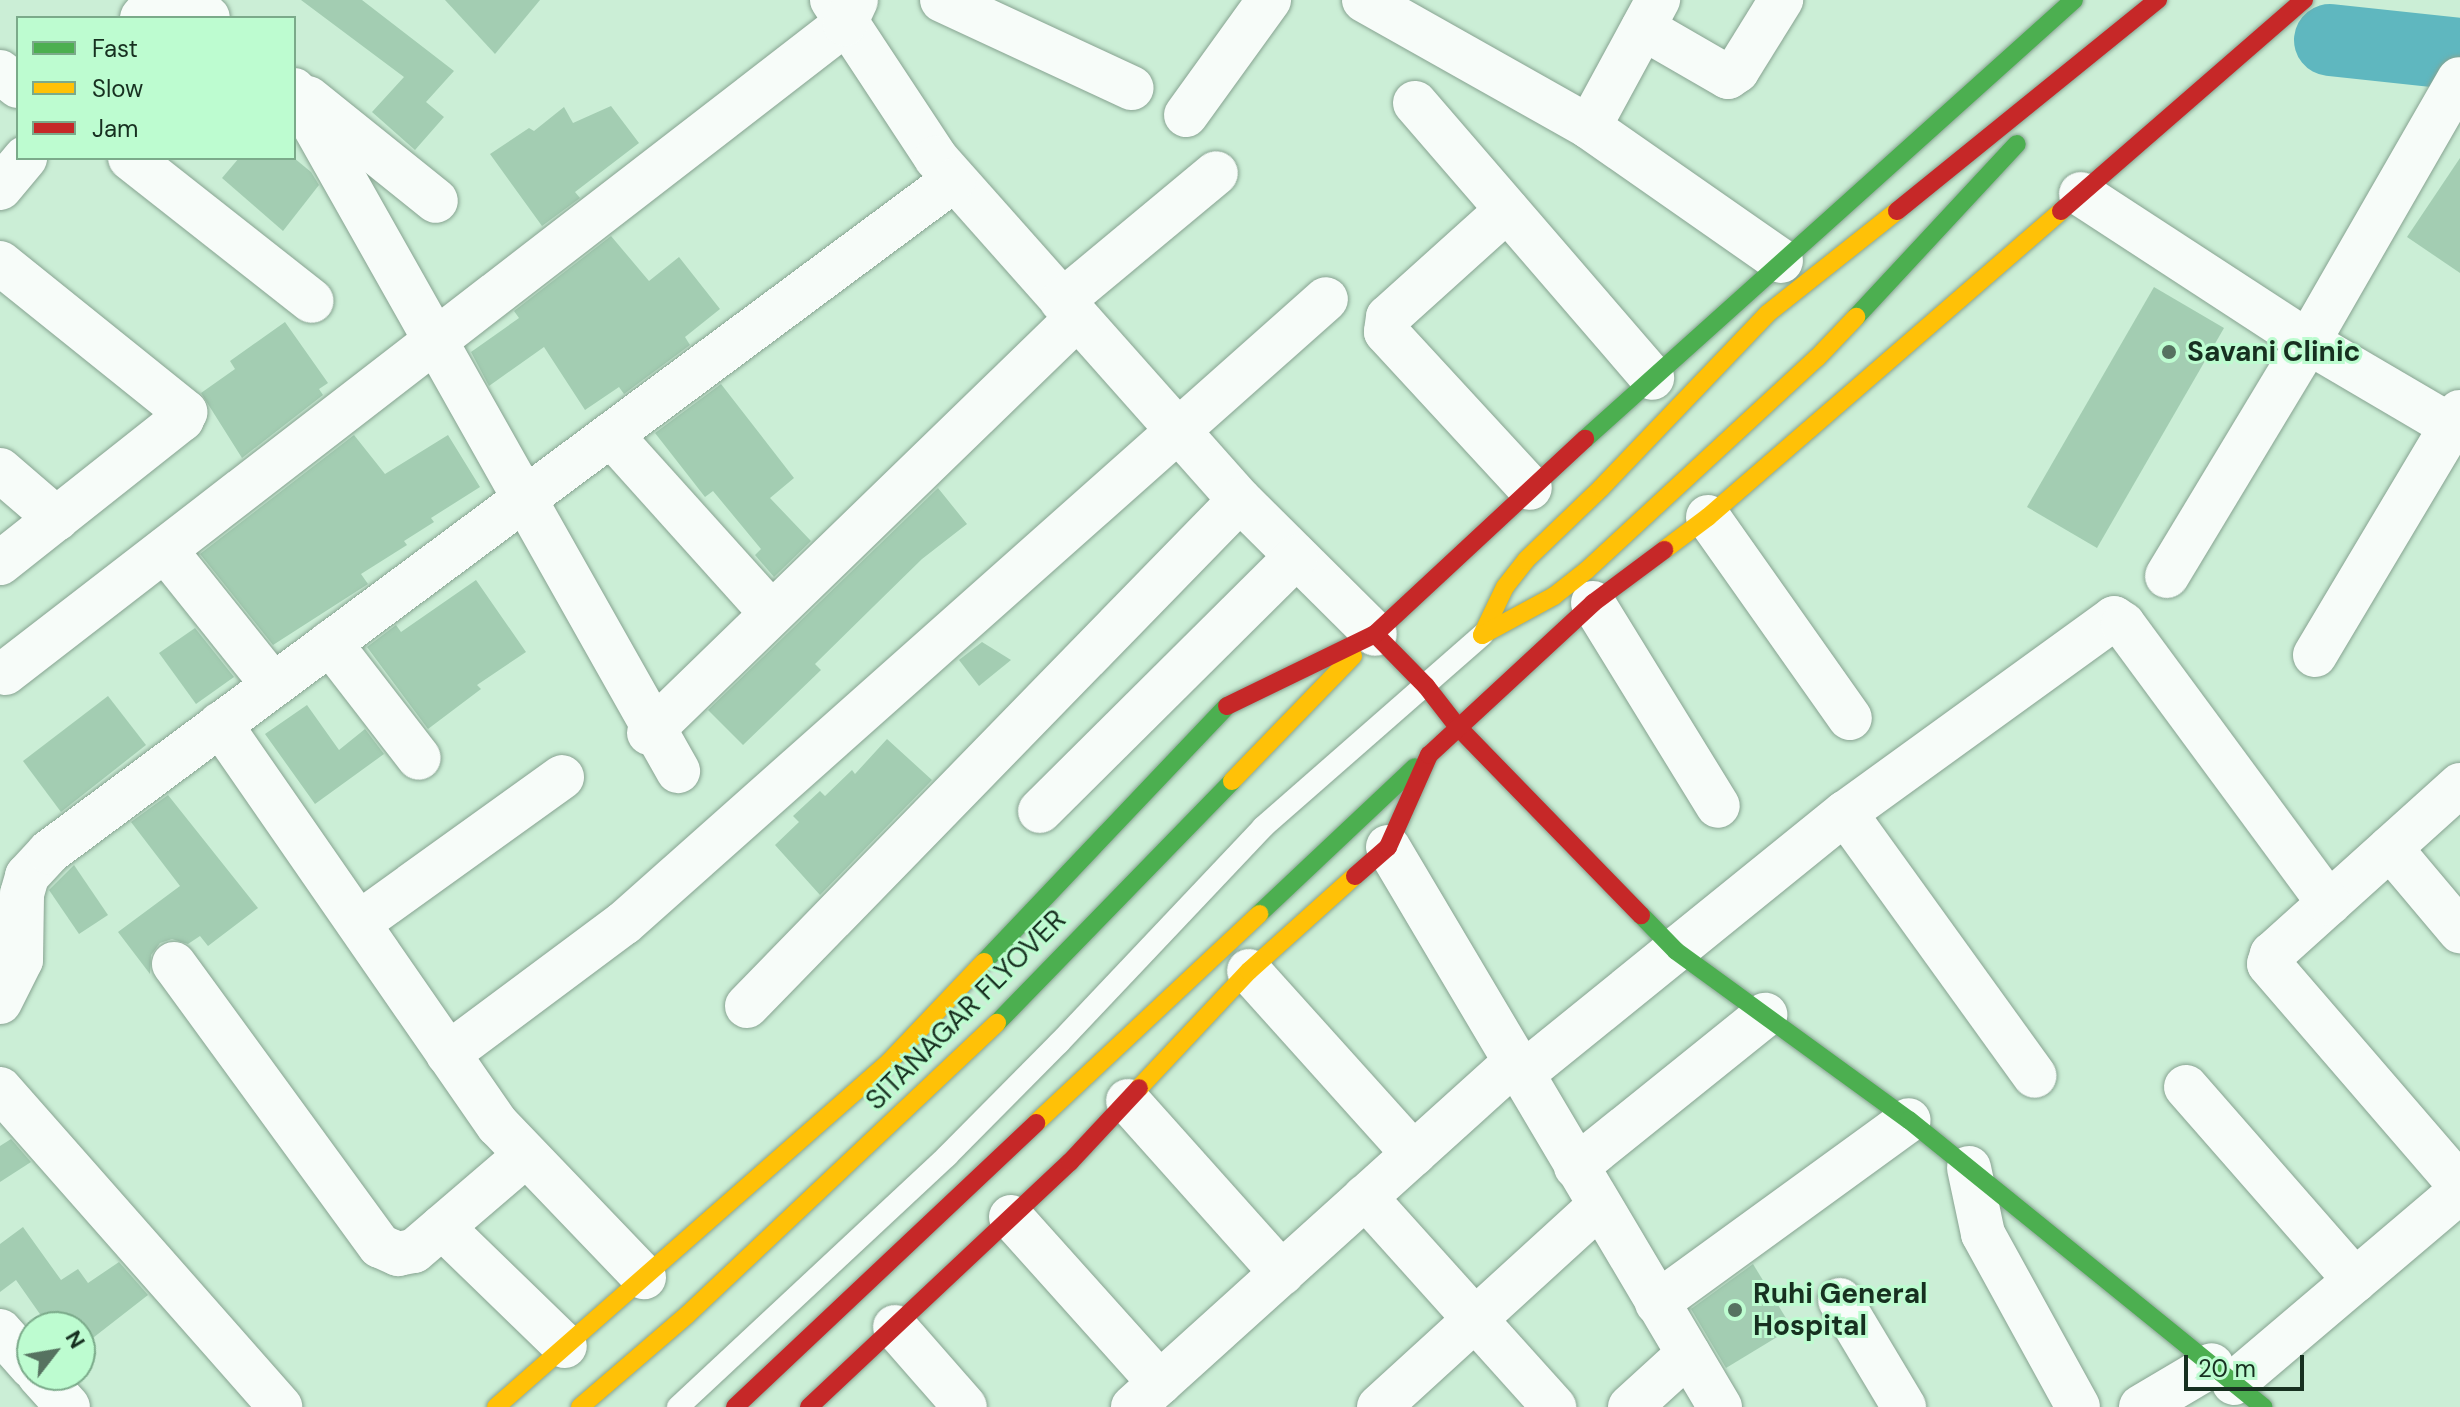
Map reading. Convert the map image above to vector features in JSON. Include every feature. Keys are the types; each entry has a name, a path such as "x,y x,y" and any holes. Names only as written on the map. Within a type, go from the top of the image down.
{"main road":[{"name":"SITANAGAR FLYOVER","path":"580,1407 687,1315 971,1050 1268,740 1530,488 2074,0"},
{"path":"1482,635 1505,587 1526,560 1601,488 1767,314 2119,35 2158,0"},
{"path":"809,1407 1011,1217 1128,1101 1372,835 1429,755 1457,726 1593,603 1708,517 2304,0"},
{"path":"1482,635 1554,596 1587,570 1817,358 2119,35"},
{"path":"496,1407 889,1062 1230,703 1375,634 1426,686 1457,726 1676,951 1909,1120 2236,1385"},
{"path":"735,1407 1372,835 1429,755"}],"street":[{"path":"144,16 157,0"},
{"path":"186,0 206,16"},
{"path":"942,0 1132,88"},
{"path":"1186,115 1269,0"},
{"path":"1364,0 1589,127 1781,261"},
{"path":"1589,127 1650,14 1728,77 1737,71 1781,0"},
{"path":"5,673 165,550 844,8 936,158 954,180 1240,500 1375,634"},
{"path":"0,72 16,84"},
{"path":"2167,576 2308,342 2459,79"},
{"path":"296,90 436,201"},
{"path":"296,92 678,771"},
{"path":"1415,103 1652,378"},
{"path":"0,188 23,160"},
{"path":"133,160 312,301"},
{"path":"649,733 1070,310 1216,173"},
{"path":"0,1002 21,960 22,894 27,876 49,852 954,180"},
{"path":"2081,194 2308,342 2457,423 2315,655"},
{"path":"1507,210 1388,317 1386,332 1530,488"},
{"path":"0,263 185,412 182,419 0,563"},
{"path":"448,1054 624,923 1176,429 1326,299"},
{"path":"611,435 771,613"},
{"path":"0,470 57,519"},
{"path":"747,1006 1240,500"},
{"path":"1708,517 1850,718"},
{"path":"165,550 273,685"},
{"path":"1040,811 1296,557"},
{"path":"1593,603 1718,806"},
{"path":"1011,1217 1147,1395 1365,1197 1518,1069 1676,951 1845,813 2114,618 2123,624 2329,903"},
{"path":"330,643 419,758"},
{"path":"220,724 498,1125 644,1277"},
{"path":"359,923 562,777"},
{"path":"2141,1407 2236,1385 2460,1188 2269,964 2272,954 2460,785"},
{"path":"1845,813 2035,1076"},
{"path":"1372,835 1518,1069 1720,1407"},
{"path":"2390,848 2460,931"},
{"path":"174,964 380,1246 398,1254 414,1251 525,1156"},
{"path":"1249,971 1414,1154"},
{"path":"1576,1167 1765,1015"},
{"path":"2186,1087 2355,1280"},
{"path":"0,1089 280,1407"},
{"path":"1128,1101 1282,1273"},
{"path":"1657,1303 1909,1120"},
{"path":"1969,1168 1983,1234 2078,1407"},
{"path":"1365,1197 1554,1407"},
{"path":"1379,1407 1599,1206"},
{"path":"442,1227 565,1346"},
{"path":"1840,1300 1904,1407"},
{"path":"895,1327 965,1407"},
{"path":"0,1331 16,1351"},
{"path":"1630,1407 1688,1354"}],"lane":[{"path":"678,1407 947,1156 1059,1043 1263,827 1482,635"}],"building":[{"path":"301,0 362,0 454,71 426,102 444,117 415,150 372,112 404,77"},
{"path":"445,0 540,0 495,54"},
{"path":"611,106 639,143 575,192 580,198 542,226 490,154 529,128 534,131 564,107 573,123"},
{"path":"2460,158 2460,273 2407,237"},
{"path":"237,160 296,160 311,172 319,185 283,231 222,178"},
{"path":"611,236 649,281 679,257 720,309 685,337 690,345 624,394 619,387 585,410 544,347 489,386 471,352 519,318 514,311"},
{"path":"2154,287 2224,328 2097,548 2027,507"},
{"path":"285,322 328,383 319,389 323,395 242,458 201,393 235,369 230,361"},
{"path":"721,384 794,478 770,498 811,541 774,577 755,555 761,549 713,491 705,497 655,433"},
{"path":"354,435 385,474 448,435 480,487 431,518 434,522 404,541 407,545 361,574 368,584 273,645 200,554"},
{"path":"938,488 967,524 922,559 815,664 821,670 743,745 708,710"},
{"path":"476,580 526,652 477,685 481,689 428,729 367,647 396,625 401,632"},
{"path":"195,628 234,677 196,704 159,653"},
{"path":"982,642 1011,660 979,686 959,660"},
{"path":"108,696 146,745 61,812 23,761"},
{"path":"307,705 339,750 365,729 384,754 315,804 265,734"},
{"path":"887,739 932,780 820,895 775,845 799,822 793,816 820,791 825,796 852,770 855,774"},
{"path":"168,795 258,908 208,946 200,936 188,944 172,939 160,943 151,955 150,974 118,932 180,886 131,822"},
{"path":"74,865 108,915 79,934 49,890"},
{"path":"11,1139 31,1162 0,1182 0,1146"},
{"path":"23,1227 61,1280 78,1269 88,1283 119,1262 148,1295 96,1336 96,1311 38,1311 16,1280 0,1292 0,1244"},
{"path":"1753,1264 1792,1328 1726,1368 1691,1309"}],"waterway":[{"path":"2330,40 2460,54"}],"traffic: fast":[{"path":"1585,439 2074,0"},
{"path":"1856,317 2017,144"},
{"path":"984,962 1227,706"},
{"path":"1259,914 1415,767"},
{"path":"997,1023 1232,781"},
{"path":"1641,915 1676,951 1909,1120 2263,1407"}],"traffic: slow":[{"path":"1482,635 1505,587 1526,560 1601,488 1767,314 1897,211"},
{"path":"1664,550 1708,517 2061,211"},
{"path":"1482,635 1554,596 1587,570 1817,358 1856,317"},
{"path":"1232,781 1353,656"},
{"path":"1139,1088 1249,971 1355,876"},
{"path":"1036,1123 1259,914"},
{"path":"496,1407 889,1062 984,962"},
{"path":"580,1407 687,1315 997,1023"}],"traffic: jam":[{"path":"1897,211 2158,0"},
{"path":"2061,211 2304,0"},
{"path":"1227,706 1375,634 1585,439"},
{"path":"1355,876 1388,847 1429,755 1593,603 1664,550"},
{"path":"1375,634 1426,686 1457,726 1641,915"},
{"path":"809,1407 1070,1162 1139,1088"},
{"path":"735,1407 1036,1123"}],"place":[{"name":"Savani Clinic","path":"2169,352"},
{"name":"Ruhi General Hospital","path":"1735,1310"}]}
